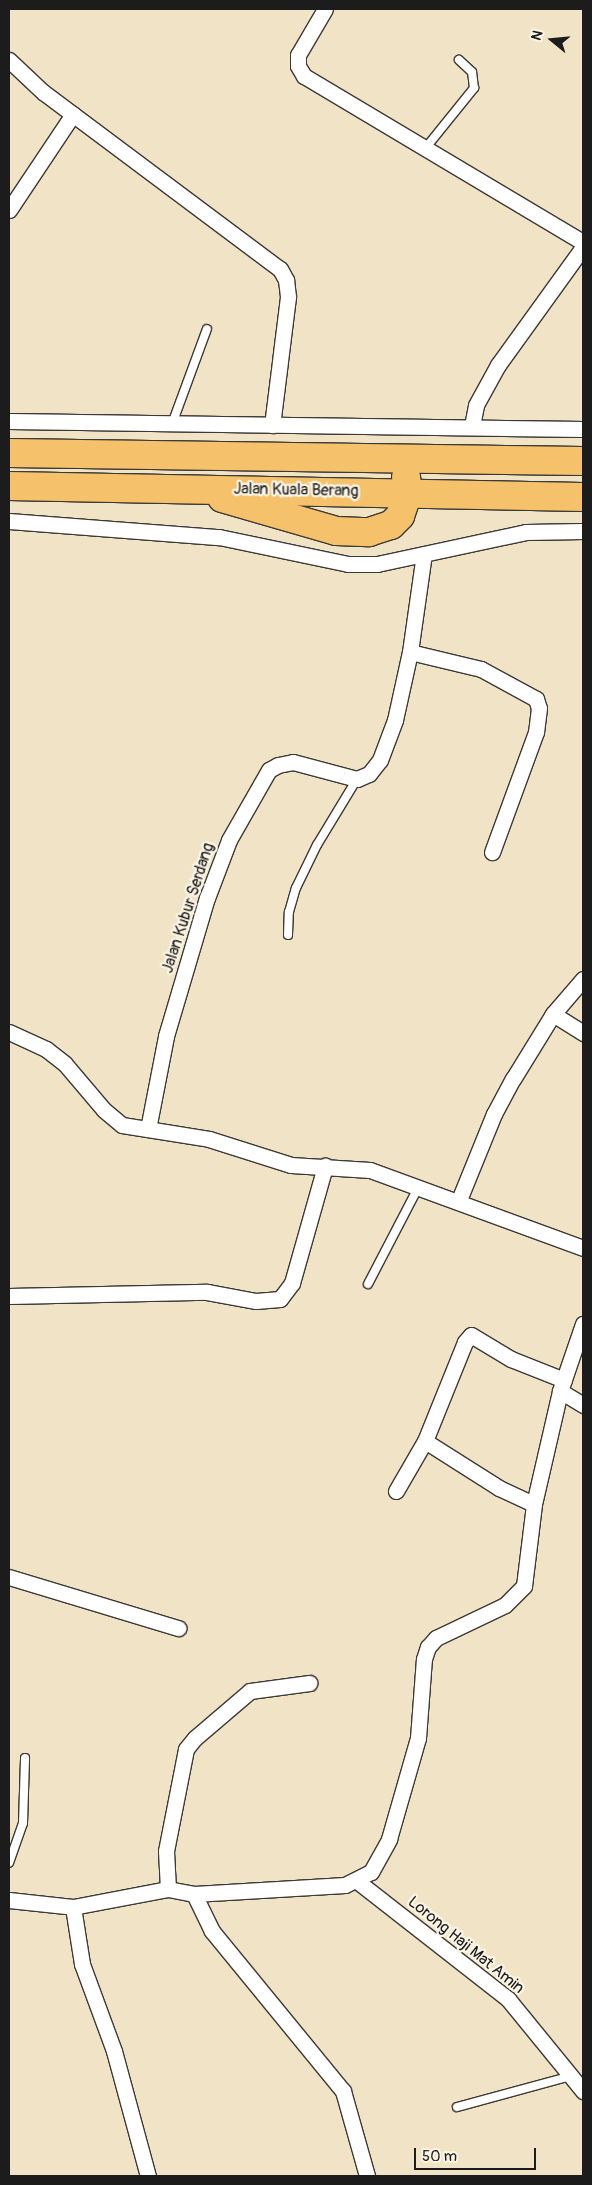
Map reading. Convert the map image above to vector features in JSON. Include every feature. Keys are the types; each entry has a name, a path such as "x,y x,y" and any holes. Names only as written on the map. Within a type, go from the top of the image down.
{"highway":[{"path":"9,453 358,456 583,461"},
{"path":"184,487 336,531 369,532 392,525 403,510 408,493 406,477 394,466 358,456"},
{"name":"Jalan Kuala Berang","path":"9,486 184,487 583,497"}],"street":[{"path":"325,9 298,55 298,66 304,76 424,150 583,242"},
{"path":"9,60 73,114 280,269 286,280 288,297 272,425"},
{"path":"9,210 73,114"},
{"path":"472,426 476,405 498,364 583,247"},
{"path":"9,421 583,429"},
{"path":"9,521 219,537 348,564 377,564 424,554 482,538 526,532 583,532"},
{"path":"332,560 336,531"},
{"path":"356,779 369,774 389,741 410,652 424,554"},
{"path":"410,652 481,669 536,699 539,708 536,732 492,852"},
{"name":"Jalan Kubur Serdang","path":"148,1129 166,1036 207,898 229,840 258,787 269,770 293,762 356,779"},
{"path":"460,1200 494,1114 553,1014 583,979"},
{"path":"553,1014 583,1033"},
{"path":"9,1032 46,1048 65,1064 112,1119 122,1125 223,1142 291,1165 370,1170 460,1200 583,1248"},
{"path":"9,1296 207,1292 256,1301 280,1299 292,1283 325,1166"},
{"path":"9,1900 73,1908 168,1889 194,1894 357,1881 378,1864 392,1832 418,1738 424,1659 428,1647 436,1638 505,1605 518,1595 529,1565 534,1504 562,1385 583,1324"},
{"path":"396,1491 425,1441 461,1350 471,1335 562,1385 583,1405"},
{"path":"425,1441 499,1488 534,1504"},
{"path":"9,1577 178,1628"},
{"path":"168,1889 166,1851 186,1749 195,1738 250,1691 308,1682"},
{"name":"Lorong Haji Mat Amin","path":"357,1881 508,1999 583,2091"},
{"path":"194,1894 212,1931 343,2091 367,2176"},
{"path":"73,1908 82,1964 114,2051 148,2176"}],"lane":[{"path":"424,150 474,88 472,72 459,60"},
{"path":"172,424 207,329"},
{"path":"288,935 289,912 300,881 356,779"},
{"path":"368,1284 419,1186"},
{"path":"9,1863 19,1842 23,1823 25,1758"},
{"path":"457,2107 571,2076"}]}
